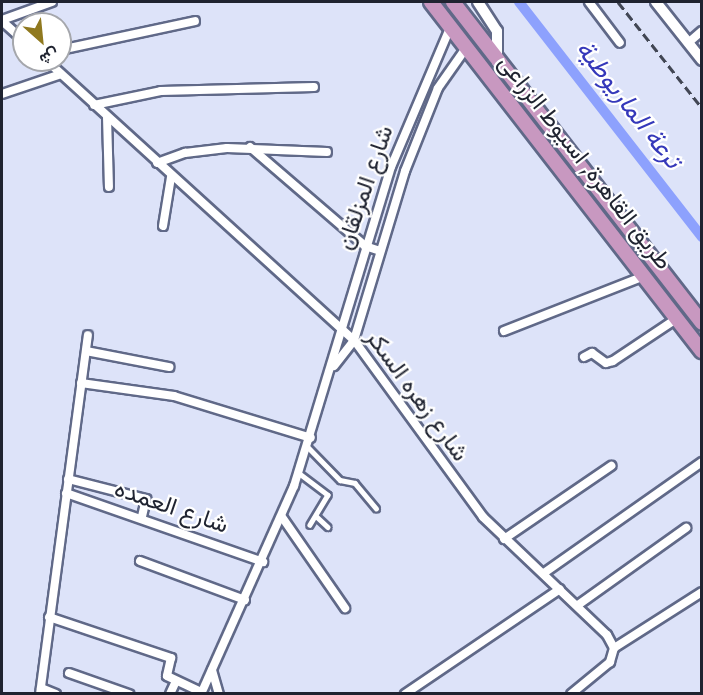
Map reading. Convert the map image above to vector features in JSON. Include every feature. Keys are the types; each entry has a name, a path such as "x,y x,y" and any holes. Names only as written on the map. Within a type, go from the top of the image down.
{"highway":[{"name":"طريق القاهرة, اسيوط الزراعى","path":"431,2 702,351"},
{"name":"طريق القاهرة, اسيوط الزراعى","path":"453,2 497,62 702,323"},
{"path":"487,74 497,62"}],"street":[{"path":"2,21 52,2"},
{"path":"478,2 497,32 497,62"},
{"path":"590,2 620,43"},
{"path":"656,2 702,60"},
{"path":"72,47 195,21"},
{"name":"شارع المزلقان","path":"201,693 263,562 299,473 334,366 365,246 391,167 434,60 450,28"},
{"path":"688,43 702,31"},
{"name":"شارع المزلقان","path":"334,366 354,340 405,171 448,70 466,48"},
{"path":"434,60 448,70"},
{"path":"2,94 61,74"},
{"name":"شارع زهره السكر","path":"61,74 171,177 354,340 443,467 504,538 578,605 614,648"},
{"path":"94,105 173,90 314,87"},
{"path":"107,117 110,187"},
{"path":"157,163 199,150 250,147 327,152"},
{"path":"250,147 365,246 380,250"},
{"path":"391,167 405,171"},
{"path":"163,226 171,177"},
{"path":"504,331 644,276"},
{"path":"584,357 592,353 606,363 614,361 676,319"},
{"path":"56,693 40,691 88,335"},
{"path":"86,351 169,367"},
{"path":"81,383 174,396 310,443"},
{"path":"544,573 702,462"},
{"path":"504,538 611,466"},
{"path":"68,479 146,499 142,517"},
{"name":"شارع العمده","path":"66,493 142,517 263,562"},
{"path":"282,516 345,608"},
{"path":"578,605 686,528"},
{"path":"140,561 245,600"},
{"path":"405,693 560,589"},
{"path":"571,693 605,668 614,648 702,592"},
{"path":"49,617 171,658 167,676 201,693"},
{"path":"212,670 219,693"},
{"path":"69,673 129,693"},
{"path":"170,693 176,681"}],"lane":[{"path":"310,443 340,480 356,483 376,508"},
{"path":"299,473 327,493 310,525"},
{"path":"316,516 328,526"}],"waterway":[{"name":"ترعة الماريوطية","path":"519,2 702,237"}],"railway":[{"path":"618,2 702,108"}]}
